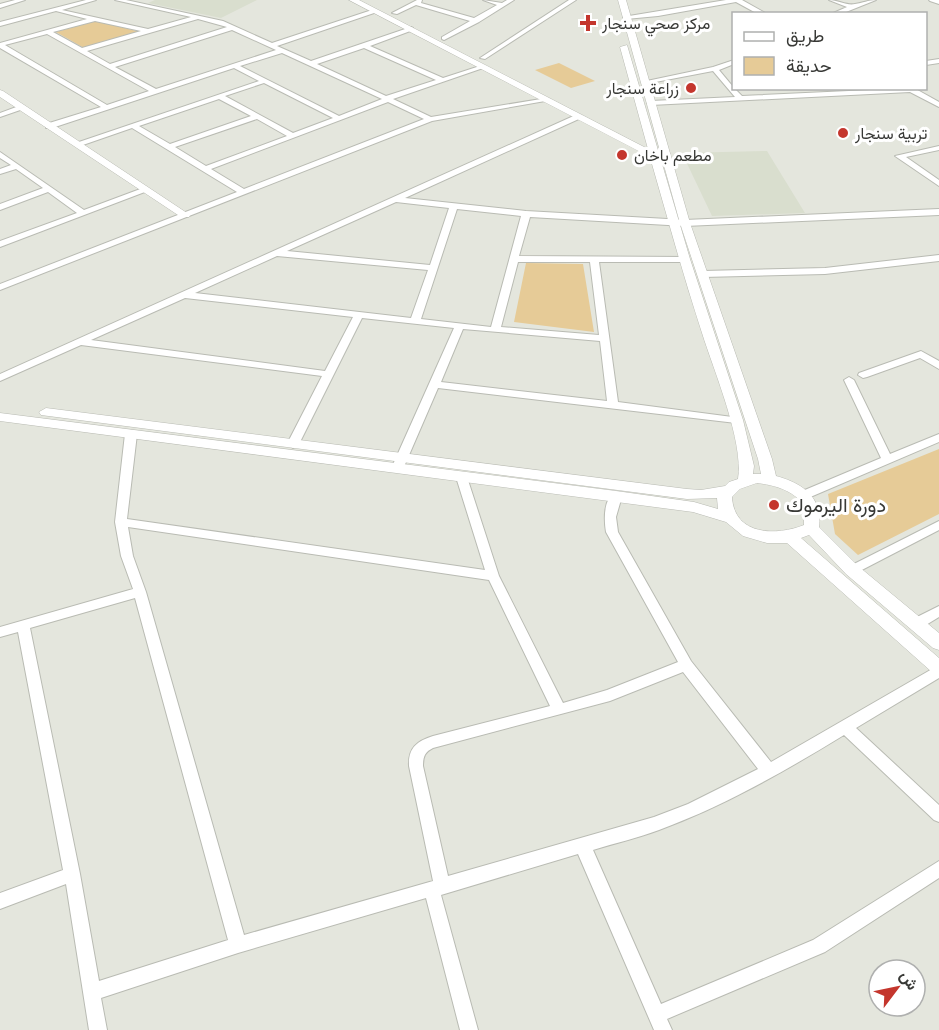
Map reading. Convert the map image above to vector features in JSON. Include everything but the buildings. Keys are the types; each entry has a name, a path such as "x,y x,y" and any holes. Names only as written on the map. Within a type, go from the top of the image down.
{"street":[{"path":"0,6 22,0"},
{"path":"0,24 93,0"},
{"path":"118,0 199,16 234,27 430,119"},
{"path":"352,0 658,145"},
{"path":"369,0 444,38 548,100 655,156"},
{"path":"486,0 503,5"},
{"path":"444,38 511,0"},
{"path":"205,169 483,63 573,0"},
{"path":"613,0 680,223 684,259 736,420 747,466 745,480"},
{"path":"622,0 651,103 658,145 655,156 680,223 703,274 765,459 769,479"},
{"path":"626,17 658,14 737,0 760,12"},
{"path":"832,0 852,7"},
{"path":"839,12 873,0"},
{"path":"932,0 939,2"},
{"path":"395,13 418,2 477,21"},
{"path":"55,10 148,31"},
{"path":"273,45 375,11"},
{"path":"82,50 199,16"},
{"path":"0,45 95,19"},
{"path":"110,66 234,27"},
{"path":"313,63 411,29"},
{"path":"48,32 154,91"},
{"path":"0,45 106,107"},
{"path":"363,45 442,80"},
{"path":"49,126 283,50"},
{"path":"0,54 11,51"},
{"path":"645,82 715,69 732,63"},
{"path":"233,65 340,119"},
{"path":"715,69 732,88"},
{"path":"724,79 732,79"},
{"path":"77,144 264,81"},
{"path":"733,90 740,98"},
{"path":"788,90 793,96"},
{"path":"651,103 892,90"},
{"path":"911,90 939,105"},
{"path":"923,96 939,92"},
{"path":"0,93 185,215"},
{"path":"219,96 293,136"},
{"path":"0,287 430,119 548,100"},
{"path":"0,115 22,108"},
{"path":"0,378 578,116"},
{"path":"169,147 257,117"},
{"path":"133,125 243,192"},
{"path":"613,134 624,130"},
{"path":"939,148 899,156 939,183"},
{"path":"0,154 83,213"},
{"path":"0,172 17,166"},
{"path":"0,207 49,189"},
{"path":"0,244 146,190"},
{"path":"393,199 526,214 680,223 939,212"},
{"path":"415,321 454,206"},
{"path":"495,330 526,214"},
{"path":"276,253 434,268"},
{"path":"703,274 825,271 939,258"},
{"path":"513,259 684,259"},
{"path":"594,260 613,405"},
{"path":"183,295 495,330 605,338"},
{"path":"293,444 358,315"},
{"path":"400,463 460,326"},
{"path":"80,342 328,374"},
{"path":"863,375 921,354 939,366"},
{"path":"849,380 887,459"},
{"path":"433,384 736,420"},
{"path":"0,406 293,444 400,463 462,477 694,507 729,518 749,533 763,538 791,538 811,528 814,516 813,509 804,495 788,485 769,479 745,480 728,491 701,495 687,494 400,463 131,434 0,417"},
{"path":"131,434 121,522 127,556 140,592 238,945"},
{"path":"804,495 939,438"},
{"path":"462,477 493,576 559,710"},
{"path":"728,491 724,499 724,508 729,518"},
{"path":"616,496 610,517 612,532 686,665 768,770"},
{"path":"121,522 493,576"},
{"path":"852,570 939,525"},
{"path":"811,528 852,570 939,644"},
{"path":"92,992 238,945 656,824 697,808 768,770 939,669 791,538"},
{"path":"0,632 140,592"},
{"path":"916,624 939,611"},
{"path":"23,625 72,874 98,1030"},
{"path":"469,1030 437,889 415,758 418,750 424,744 559,710 610,694 686,665"},
{"path":"844,726 939,815"},
{"path":"583,846 659,1023 819,946 939,869"},
{"path":"0,901 72,874"}],"shaded area":[{"path":"155,0 257,0 221,18 148,3"},
{"path":"767,151 805,213 712,216 682,153"}],"green space":[{"path":"96,21 141,32 84,48 56,32"},
{"path":"559,63 595,81 571,88 535,70"},
{"path":"526,263 583,264 594,332 514,322"},
{"path":"939,449 939,514 858,555 835,534 828,494"}],"place":[{"name":"مركز صحي سنجار","path":"588,23"},
{"name":"زراعة سنجار","path":"691,88"},
{"name":"تربية سنجار","path":"843,133"},
{"name":"مطعم باخان","path":"622,155"},
{"name":"دورة اليرموك","path":"774,505"}]}
